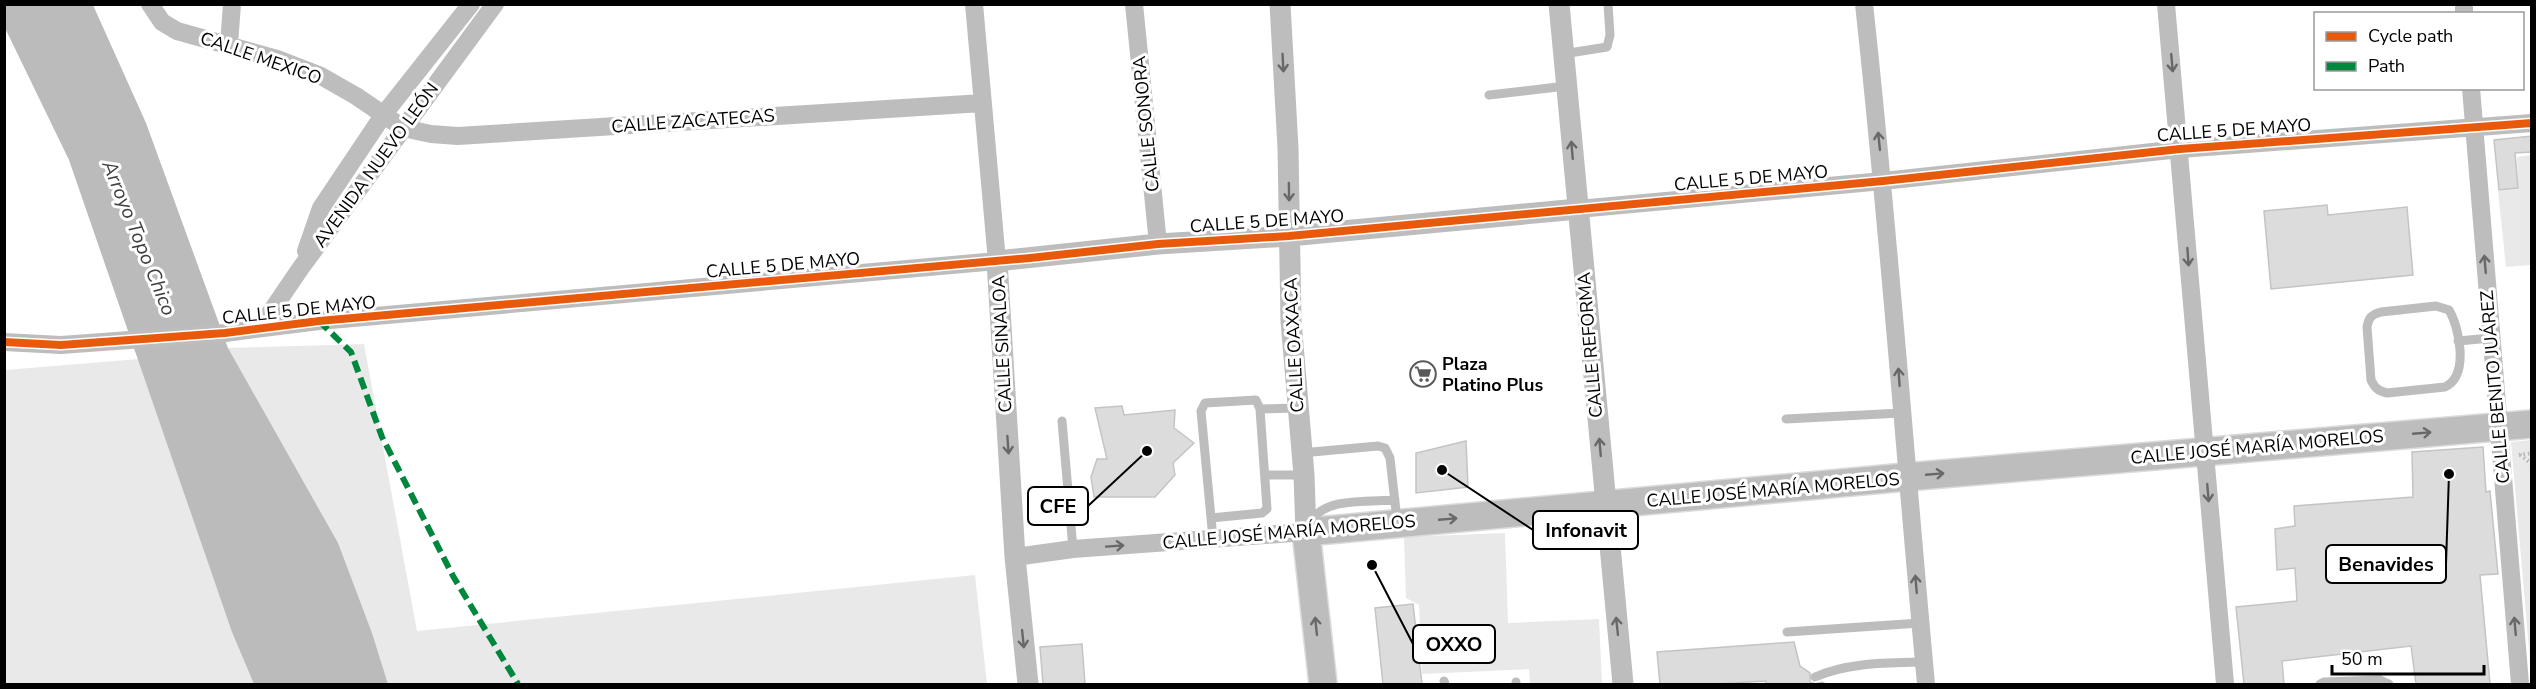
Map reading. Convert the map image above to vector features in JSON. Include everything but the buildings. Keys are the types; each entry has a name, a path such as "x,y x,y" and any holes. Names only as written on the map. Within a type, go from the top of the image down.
{"main road":[{"name":"CALLE JOSÉ MARÍA MORELOS","path":"1306,532 1396,512 1605,506 1906,477 2532,424"},
{"name":"CALLE OAXACA","path":"1306,532 1323,684"}],"street":[{"path":"229,44 232,4"},
{"path":"300,269 321,208 384,114 471,4"},
{"name":"AVENIDA NUEVO LEÓN","path":"260,328 300,269 495,4"},
{"name":"CALLE SINALOA","path":"974,4 997,261 1015,557 1028,684"},
{"name":"CALLE SONORA","path":"1134,4 1158,244"},
{"name":"CALLE OAXACA","path":"1280,4 1288,147 1292,321 1306,532"},
{"name":"CALLE REFORMA","path":"1559,4 1623,684"},
{"path":"1864,4 1883,181 1906,477 1926,684"},
{"path":"2166,4 2225,684"},
{"name":"CALLE MEXICO","path":"154,8 177,31 229,44 321,76 403,128"},
{"name":"CALLE BENITO JUÁREZ","path":"2471,90 2520,684"},
{"name":"CALLE ZACATECAS","path":"403,128 431,134 458,136 983,103"},
{"name":"CALLE 5 DE MAYO","path":"4,342 61,345 225,333 1158,244 1289,236 1883,181 2180,149 2532,123"},
{"path":"999,300 1009,273 1030,258"},
{"name":"CALLE JOSÉ MARÍA MORELOS","path":"1015,557 1073,549 1306,532"}],"lane":[{"path":"1563,54 1606,47 1610,42 1608,4"},
{"path":"1489,95 1566,86"},
{"path":"2444,307 2453,316 2458,341 2460,368 2453,383 2437,388 2386,393 2374,387 2371,380 2367,327 2373,314 2413,308 2444,307"},
{"path":"2458,341 2491,338"},
{"path":"1211,518 1262,513 1267,509 1260,409 1259,403 1251,399 1205,403 1202,406 1211,518 1214,539"},
{"path":"1260,409 1298,408"},
{"path":"1785,419 1901,412"},
{"path":"1062,421 1073,549"},
{"path":"1301,453 1378,446 1385,448 1390,458 1396,512"},
{"path":"1266,475 1304,475"},
{"path":"1787,632 1920,623"},
{"path":"1815,677 1833,669 1872,664 1923,662"},
{"path":"2320,684 2380,680 2389,684"}],"path":[{"path":"2519,454 2532,464"}],"shaded area":[{"path":"2531,155 2531,265 2506,267 2498,191 2518,189 2517,157"},
{"path":"364,344 417,631 975,575 987,684 388,684 372,633 228,348"},
{"path":"139,359 259,684 5,684 5,370"},
{"path":"2532,440 2531,672 2511,442"},
{"path":"1505,533 1508,623 1599,619 1602,684 1530,684 1529,669 1422,674 1419,605 1406,598 1404,537"}],"water":[{"name":"Arroyo Topo Chico","path":"5,5 93,5 146,123 228,348 338,543 372,633 388,684 254,684 232,632 69,160 5,28"}],"marked path":[{"path":"319,321 351,352 382,437 453,576 518,684"}],"cycle path":[{"path":"4,342 61,345 225,333 319,321 1030,258 1158,244 1289,236 1883,181 2180,149 2532,123"}],"place":[{"name":"Plaza Platino Plus","path":"1423,374"},
{"name":"CFE","path":"1147,451"},
{"name":"Infonavit","path":"1442,470"},
{"name":"Benavides","path":"2449,474"},
{"name":"OXXO","path":"1372,565"}]}
